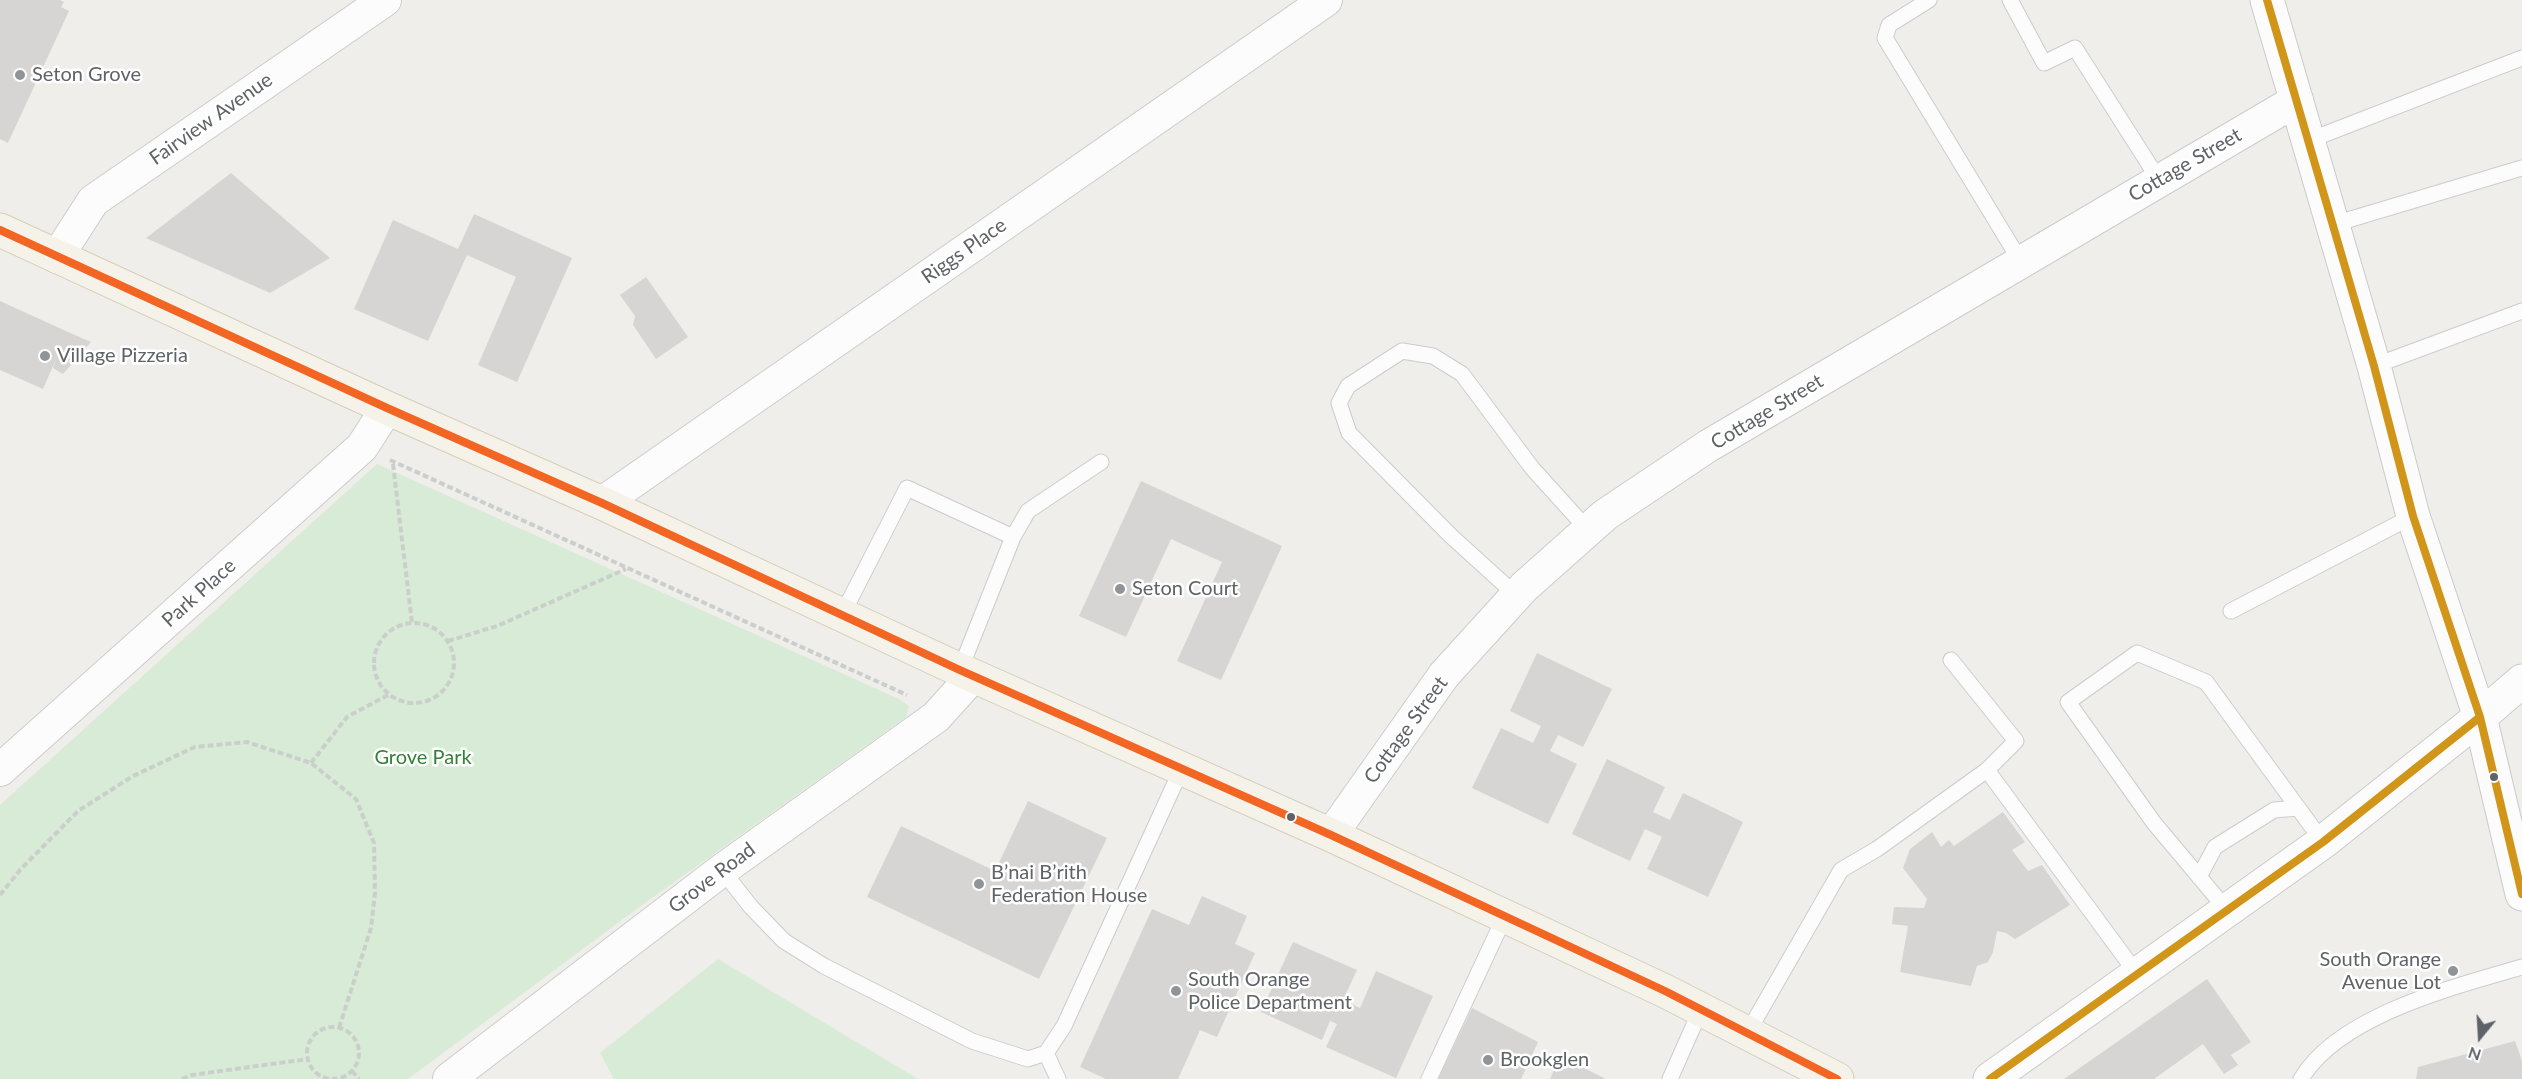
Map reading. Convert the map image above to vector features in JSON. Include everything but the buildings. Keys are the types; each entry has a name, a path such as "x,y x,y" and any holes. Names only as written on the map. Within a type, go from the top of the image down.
{"main road":[{"path":"2267,0 2374,366 2413,516 2480,717 2522,894"},
{"path":"0,230 387,408 602,503 967,673 1331,835 1701,1009 1748,1032 1826,1076"},
{"path":"1990,1079 2323,842 2522,681"}],"street":[{"name":"Fairview Avenue","path":"57,257 93,201 385,0"},
{"name":"Riggs Place","path":"602,503 1310,4"},
{"name":"Cottage Street","path":"1331,835 1444,675 1516,595 1605,515 1708,446 2297,100"},
{"name":"Park Place","path":"0,770 362,447 387,408"},
{"name":"Grove Road","path":"449,1079 722,870 936,717 967,673"}],"lane":[{"path":"1929,0 1889,25 1885,38 2022,262"},
{"path":"2010,0 2044,63 2075,48 2158,180"},
{"path":"2307,141 2522,58"},
{"path":"2331,225 2522,168"},
{"path":"2374,366 2522,311"},
{"path":"1516,595 1451,536 1349,433 1339,403 1348,386 1402,351 1433,356 1462,374 1532,468 1588,530"},
{"path":"967,673 1014,537 1028,511 1101,462"},
{"path":"842,615 907,488 1014,537"},
{"path":"2231,611 2413,516"},
{"path":"2227,909 2154,823 2068,702 2137,653 2206,682 2323,842"},
{"path":"1748,1032 1841,870 1877,849 1987,770 2016,741 1951,660"},
{"path":"722,870 751,907 784,941 824,966 972,1041 1028,1059 1046,1053 1064,1026 1181,770"},
{"path":"1987,770 2137,974"},
{"path":"2199,877 2215,847 2274,810 2298,808"},
{"path":"1430,1079 1504,918"},
{"path":"2301,1079 2309,1065 2337,1040 2410,1002 2522,967"},
{"path":"1670,1079 1701,1009"},
{"path":"1046,1053 1058,1079"}],"path":[{"path":"412,623 391,462 907,695"},
{"path":"448,641 497,626 626,569"},
{"path":"412,623 426,625 438,631 448,641 453,654 454,667 450,680 434,698 412,703 390,694 380,684 375,671 375,657 379,645 399,626 412,623"},
{"path":"311,762 347,717 390,694"},
{"path":"0,895 20,870 78,811 133,776 195,747 247,742 311,762 356,799 374,843 375,893 371,928 339,1028"},
{"path":"330,1027 346,1030 357,1042 359,1057 352,1071 338,1078 330,1079 316,1072 308,1059 307,1050 315,1035 330,1027"},
{"path":"182,1079 192,1075 308,1059"},
{"path":"352,1071 359,1079"}],"green space":[{"name":"Grove Park","path":"377,464 899,699 909,706 906,717 642,905 408,1079 0,1079 0,805"},
{"path":"718,959 918,1079 614,1079 600,1053"}],"transit line":[{"path":"2267,0 2374,366 2413,516 2480,717 2522,894"},
{"path":"0,230 387,408 602,503 960,670 1331,835 1665,991 1837,1079"},
{"path":"1990,1079 2323,842 2480,717"}],"place":[{"name":"Seton Grove","path":"20,75"},
{"name":"Village Pizzeria","path":"45,356"},
{"name":"Seton Court","path":"1120,589"},
{"name":"B’nai B’rith Federation House","path":"979,884"},
{"name":"South Orange Avenue Lot","path":"2453,971"},
{"name":"South Orange Police Department","path":"1176,991"},
{"name":"Brookglen","path":"1488,1060"}]}
